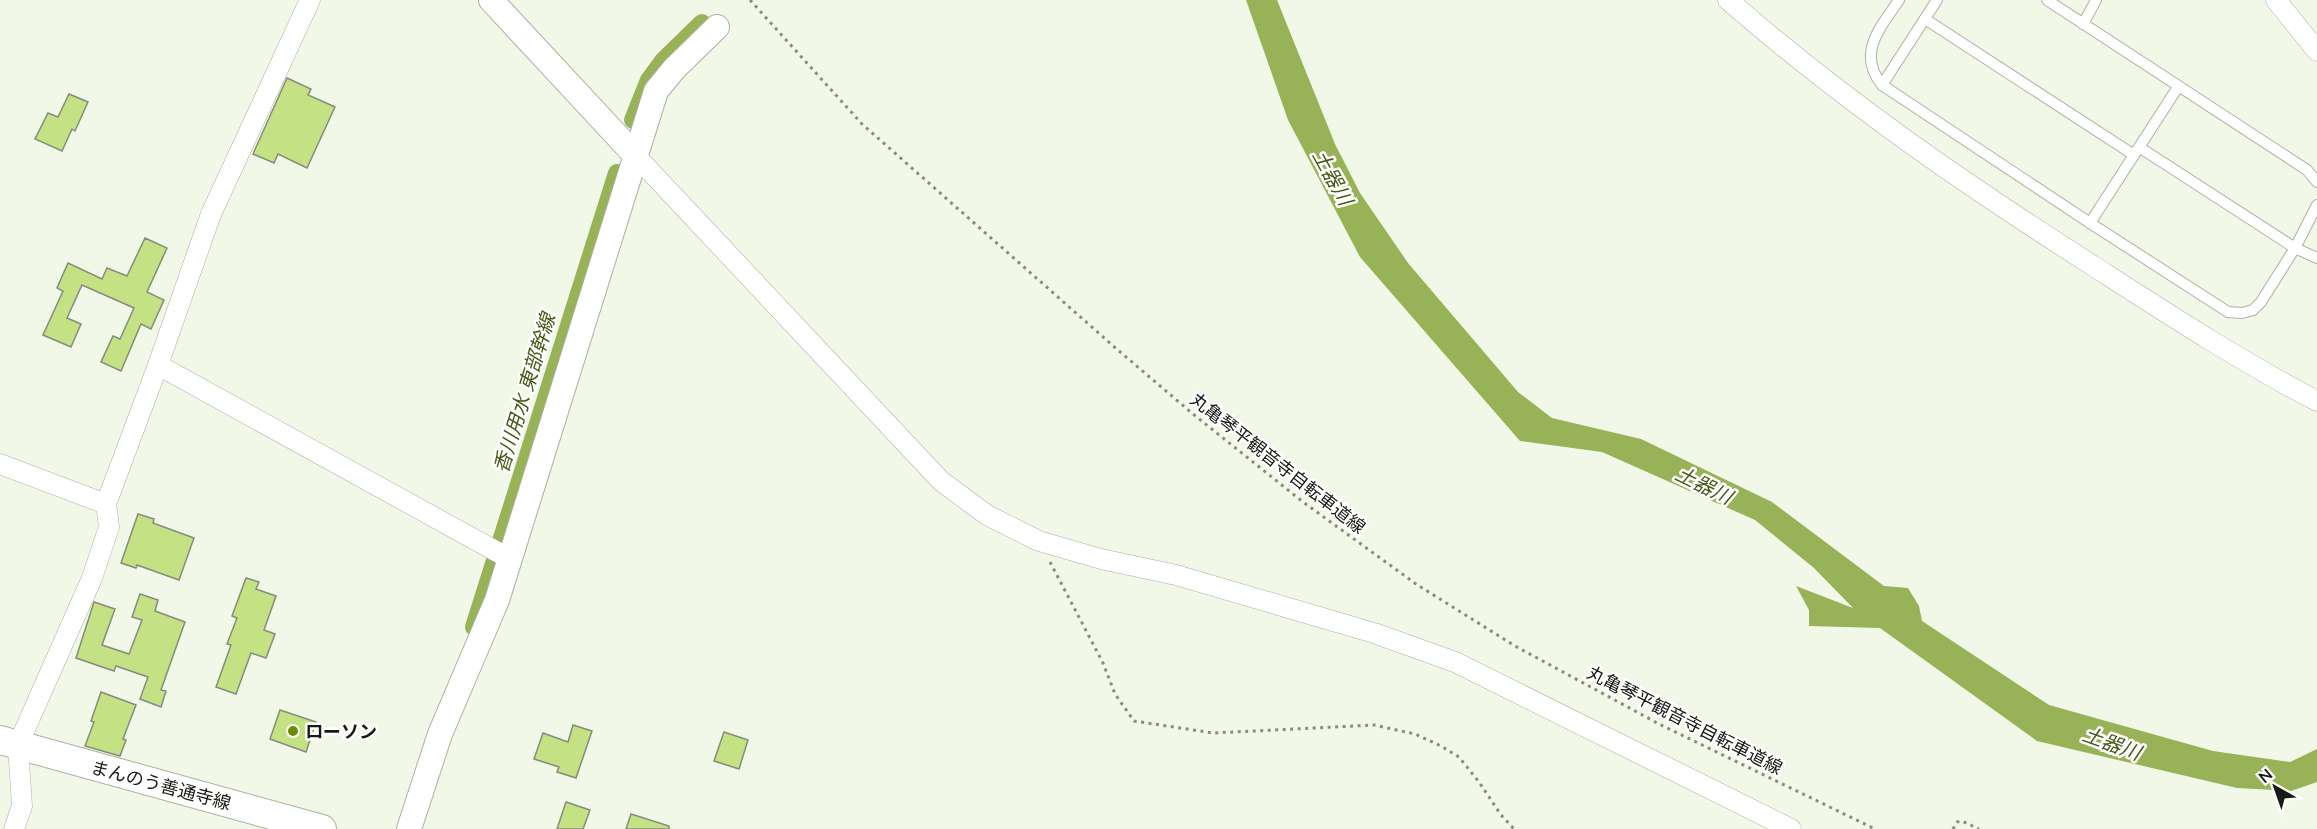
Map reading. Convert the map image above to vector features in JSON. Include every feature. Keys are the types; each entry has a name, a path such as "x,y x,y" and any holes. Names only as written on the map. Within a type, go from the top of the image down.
{"main road":[{"name":"まんのう善通寺線","path":"9,743 322,829"}],"street":[{"path":"14,829 22,806 9,743 92,578 109,527 106,504 211,214 310,0"},
{"path":"491,0 941,481 987,515 1039,541 1101,559 1187,578 1374,633 1455,662 1791,829"},
{"path":"1728,0 1885,127 1981,194 2254,368 2317,402"},
{"path":"2276,0 2317,51"},
{"path":"409,829 440,734 497,600 656,91 674,69 717,27"},
{"path":"158,365 510,559"},
{"path":"0,464 106,504"}],"lane":[{"path":"1899,0 1875,37 1871,50 1874,75 1882,85 2090,224 2228,312 2242,313 2253,310 2261,302 2295,248 2317,205"},
{"path":"1882,85 1937,0"},
{"path":"2047,0 2307,170 2316,179"},
{"path":"2083,24 2097,0"},
{"path":"1925,19 2295,248 2317,258"},
{"path":"2090,224 2178,87"}],"path":[{"name":"丸亀琴平観音寺自転車道線","path":"750,0 862,124 1193,414 1331,522 1416,584 1515,646 1659,724 1875,829"},
{"path":"1039,541 1103,663 1115,694 1134,721 1213,733 1374,725 1415,734 1441,746 1459,758 1514,829"},
{"path":"1953,829 1957,822 1962,821 1979,829"}],"water":[{"name":"土器川","path":"1246,0 1277,0 1335,144 1360,193 1408,263 1518,392 1552,418 1641,439 1772,502 1884,586 1908,588 1919,606 1922,621 2049,705 2213,751 2290,762 2317,749 2317,782 2291,791 2237,788 2037,741 1880,628 1809,626 1809,610 1796,586 1853,608 1814,568 1755,520 1602,452 1520,441 1360,257 1288,120"}],"building":[{"path":"287,78 311,89 308,95 335,107 307,168 278,154 274,163 253,154"},
{"path":"69,94 88,102 75,131 72,129 62,151 35,139 48,113 58,117"},
{"path":"145,238 167,248 147,292 164,300 151,329 141,324 121,371 101,362 113,336 120,339 134,308 82,285 67,318 81,324 71,347 43,335 63,291 57,288 68,263 102,279 107,268 127,276"},
{"path":"138,514 154,519 153,523 194,538 179,580 137,565 136,568 121,563"},
{"path":"246,578 259,582 256,589 276,596 264,630 275,634 266,658 251,653 236,694 216,687 231,645 227,644 237,618 232,616"},
{"path":"140,594 158,600 155,611 185,622 161,690 166,691 161,707 140,699 148,677 116,666 114,671 76,658 94,602 115,609 102,645 129,654 142,620 132,617"},
{"path":"101,692 136,705 123,739 126,740 120,756 85,746 94,722 91,721"},
{"name":"ローソン","path":"280,710 316,722 306,752 270,739"},
{"path":"573,725 592,731 576,778 557,772 559,767 534,759 543,733 568,742"},
{"path":"724,732 748,740 739,769 714,761"},
{"path":"566,802 590,810 583,829 557,829"},
{"path":"631,814 669,826 669,829 626,829"}],"waterway":[{"name":"香川用水 東部幹線","path":"633,120 649,80 663,61 702,23"},
{"name":"香川用水 東部幹線","path":"474,627 617,173"}],"place":[{"name":"ローソン","path":"293,731"}]}
